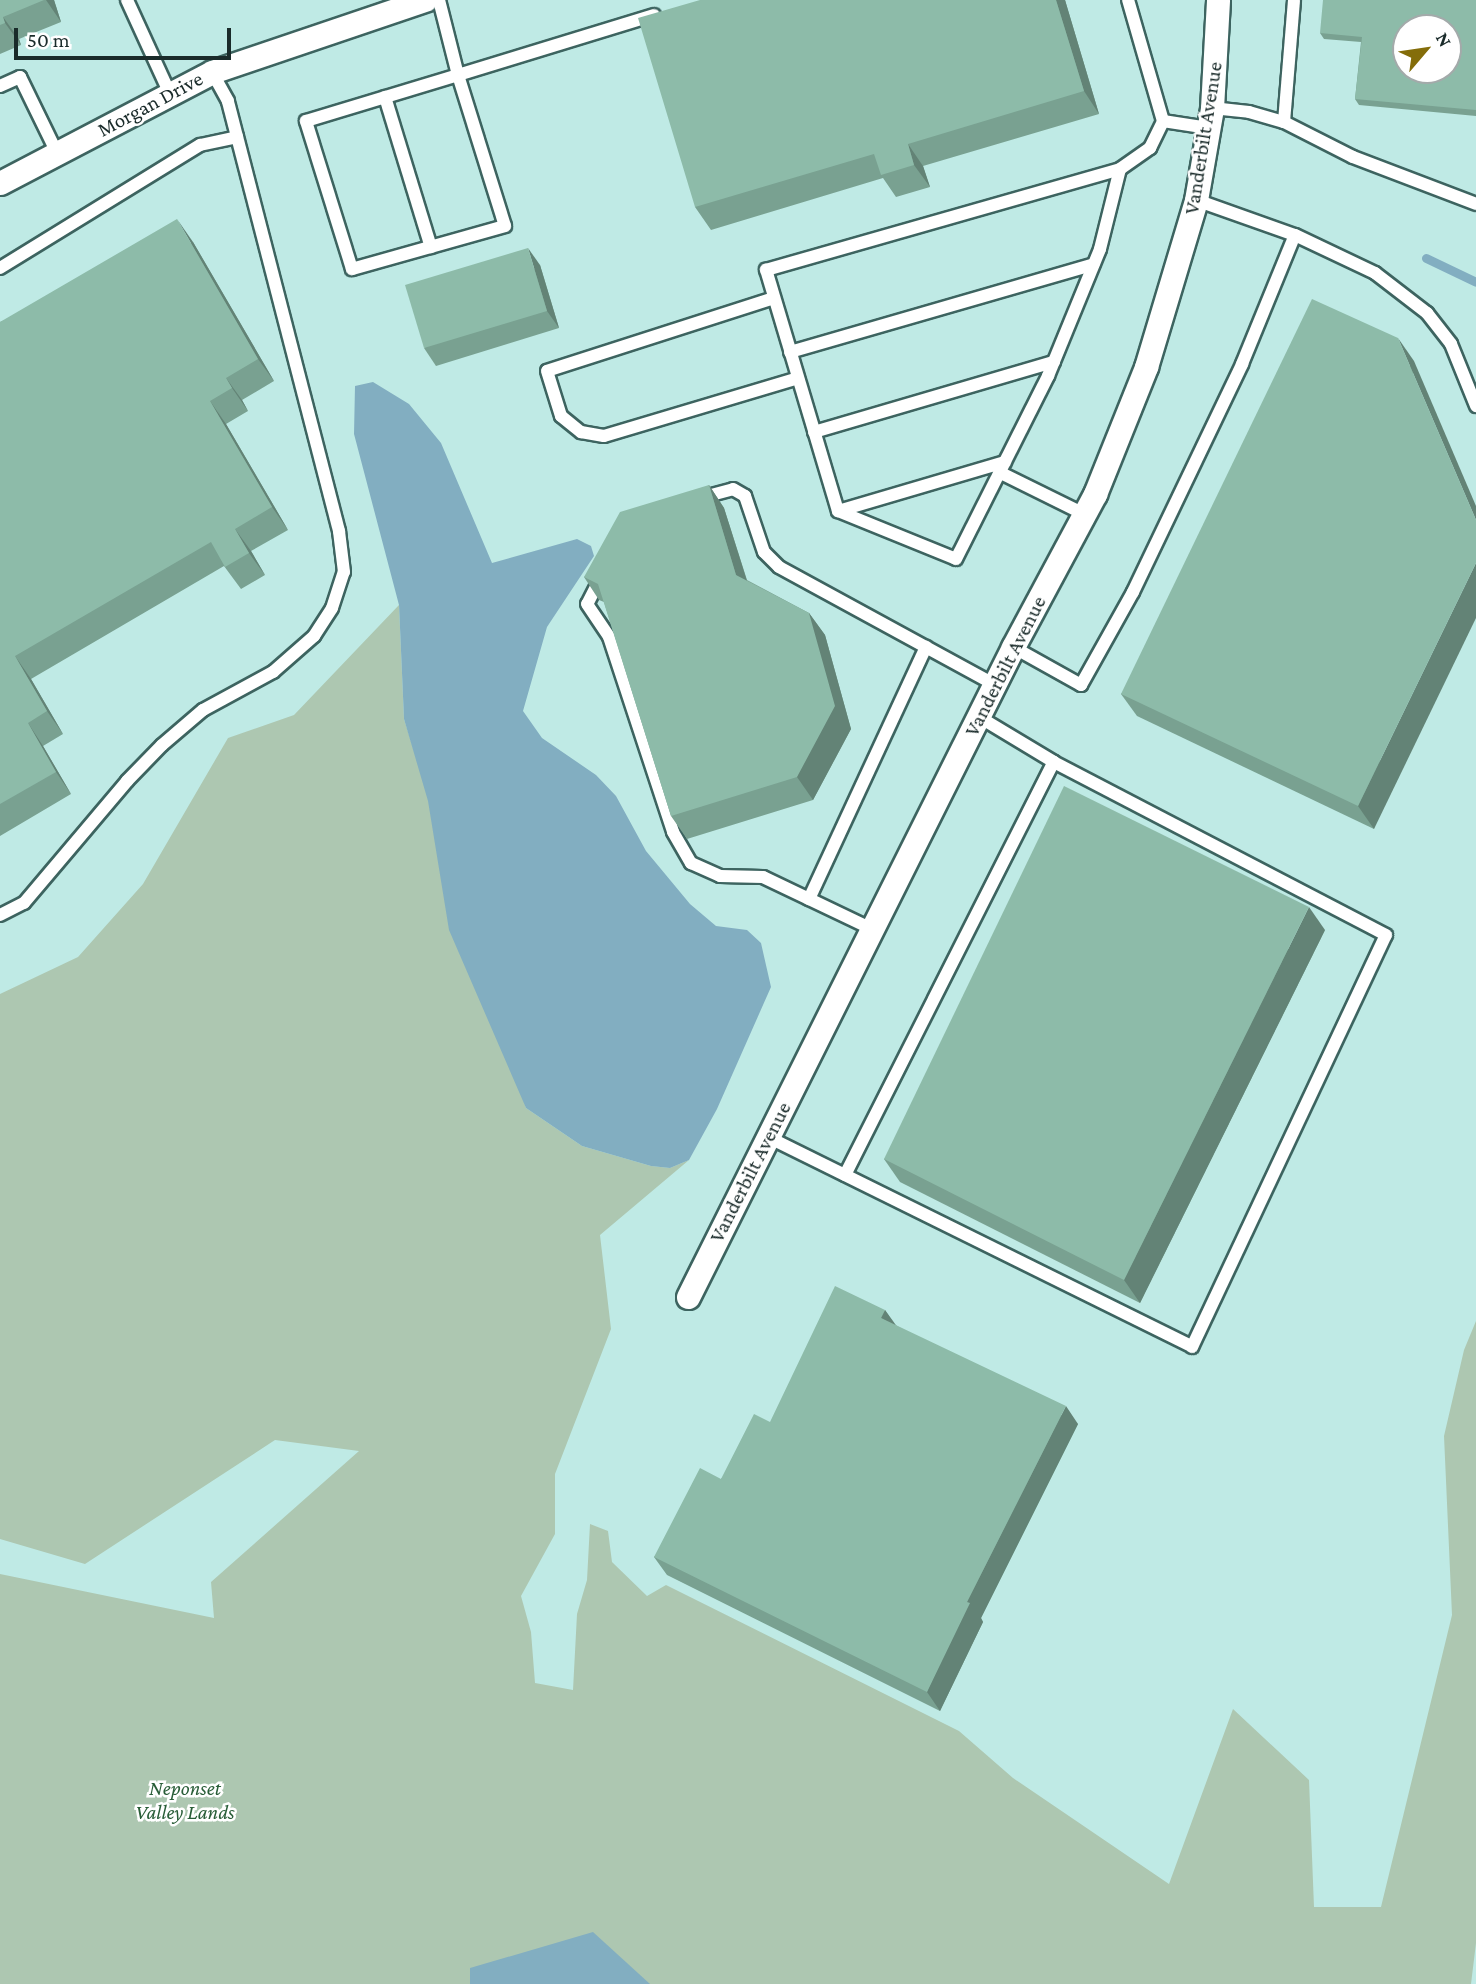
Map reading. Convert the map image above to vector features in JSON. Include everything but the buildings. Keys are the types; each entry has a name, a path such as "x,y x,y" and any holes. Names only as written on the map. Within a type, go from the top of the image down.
{"street":[{"name":"Morgan Drive","path":"0,183 212,72 425,0"},
{"name":"Vanderbilt Avenue","path":"688,1297 1013,647 1084,514 1146,368 1196,200 1210,118 1218,0"}],"lane":[{"path":"142,0 128,2 170,94"},
{"path":"439,0 458,75 505,226 352,269 306,121 458,75 664,12"},
{"path":"838,511 766,270 1120,169 1150,148 1163,121 1128,0"},
{"path":"1284,122 1294,0"},
{"path":"0,915 24,903 127,781 162,745 203,710 273,672 314,636 332,608 344,572 339,531 228,102 212,72"},
{"path":"0,86 20,77 57,153"},
{"path":"385,97 431,247"},
{"path":"1163,121 1249,112 1284,122 1353,157 1476,204"},
{"path":"0,268 200,145 237,137"},
{"path":"838,511 956,559 1054,362 1094,264 1120,169"},
{"path":"1196,200 1295,235 1375,273 1427,313 1451,344 1476,406"},
{"path":"1013,647 1081,685 1133,592 1242,364 1295,235"},
{"path":"790,352 1094,264"},
{"path":"775,298 547,371 561,416 582,432 604,436 798,378"},
{"path":"814,432 1054,362"},
{"path":"838,511 1002,467 1084,514"},
{"path":"684,503 733,489 746,496 764,552 779,567 995,685"},
{"path":"611,560 587,604 609,637 673,832 691,863 720,876 763,877 872,929"},
{"path":"809,899 926,647"},
{"path":"768,1137 1192,1347 1386,935 1054,762 979,717"},
{"path":"845,1175 1054,762"}],"green space":[{"name":"Neponset Valley Lands","path":"399,605 404,719 526,1108 582,1146 651,1166 670,1168 689,1160 600,1235 611,1329 555,1474 555,1534 521,1596 531,1632 535,1683 573,1690 577,1614 587,1580 590,1524 608,1531 612,1562 647,1596 666,1585 959,1731 1013,1778 1169,1884 1233,1709 1309,1780 1314,1907 1381,1907 1452,1615 1444,1436 1464,1350 1476,1321 1476,1943 1471,1984 0,1984 0,1574 214,1618 211,1582 359,1451 275,1440 85,1564 0,1539 0,994 78,957 143,884 228,738 294,715"}],"water":[{"path":"373,382 409,404 441,443 492,563 577,539 591,546 594,556 547,627 523,711 542,738 596,775 616,796 646,851 690,904 716,926 747,930 761,943 771,987 717,1109 689,1160 670,1168 651,1166 582,1146 526,1108 449,930 428,801 404,719 399,605 354,434 355,386"},
{"path":"593,1932 650,1984 470,1984 470,1968"}],"waterway":[{"path":"1426,258 1476,282"}]}
